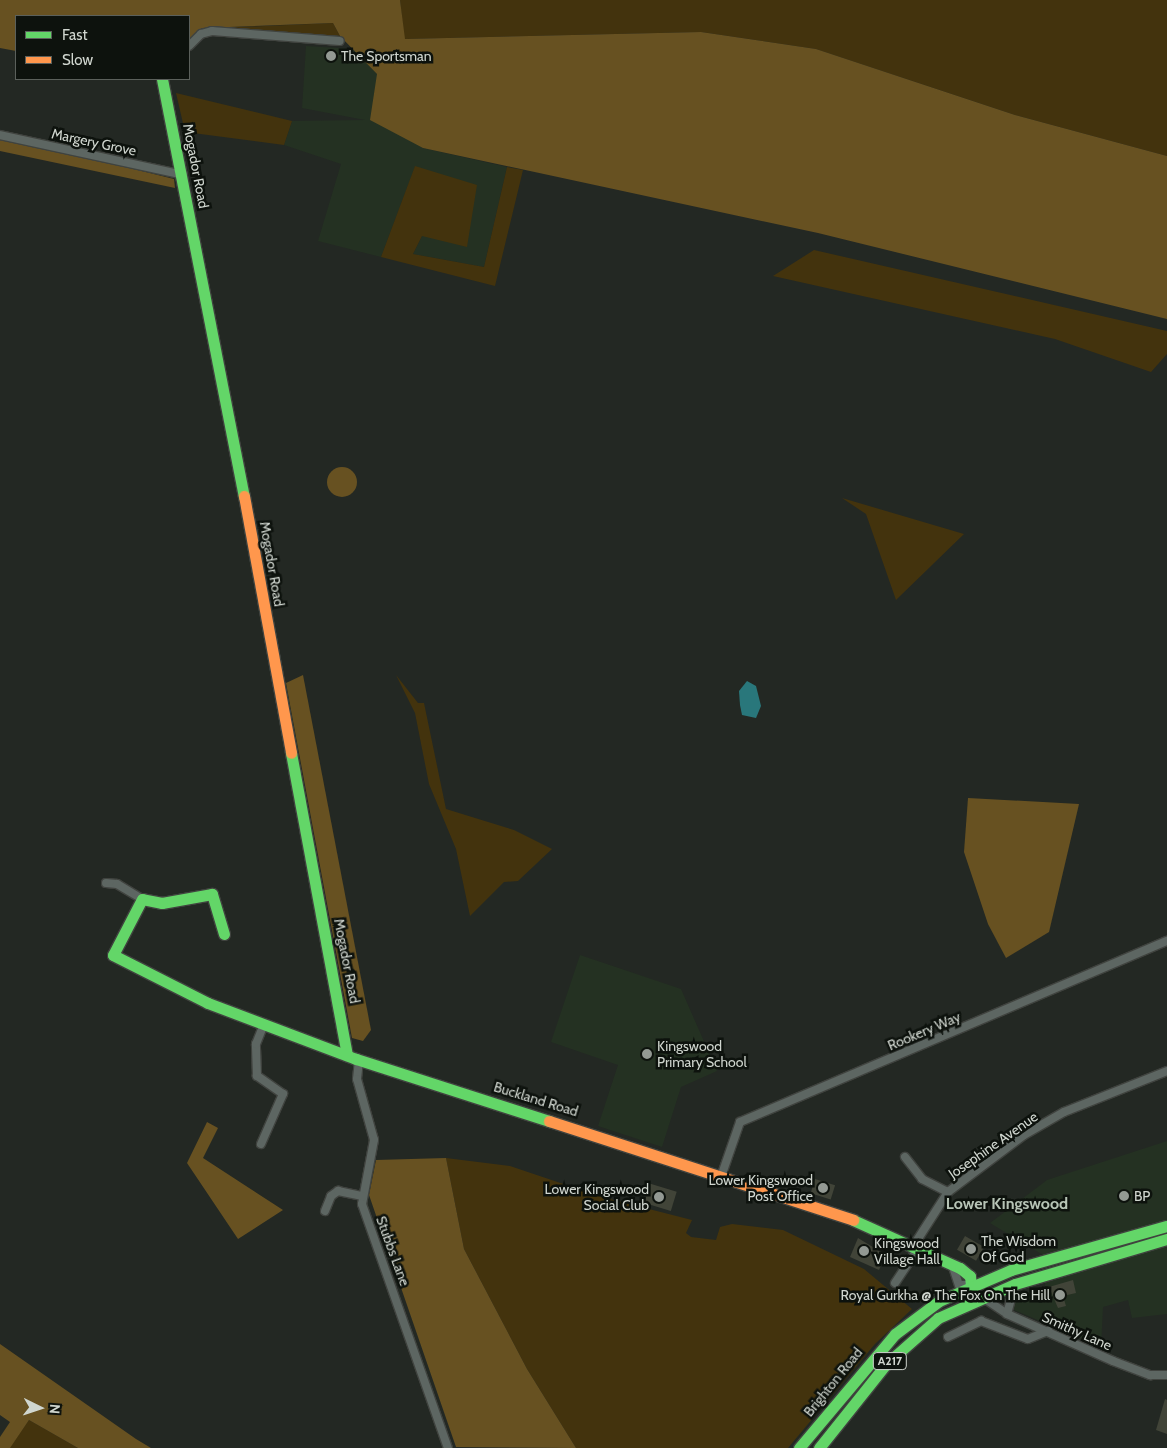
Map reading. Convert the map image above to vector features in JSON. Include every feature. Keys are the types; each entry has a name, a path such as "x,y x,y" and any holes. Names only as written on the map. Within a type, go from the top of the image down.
{"main road":[{"name":"Mogador Road","path":"162,80 183,174 347,1055"},
{"path":"142,899 162,903 212,894 224,934"},
{"name":"Buckland Road","path":"142,899 113,955 208,1003 359,1060 722,1174 839,1214 917,1246 970,1276 971,1286"},
{"name":"Brighton Road","path":"800,1448 895,1334 939,1300 971,1286 1167,1226"},
{"name":"A217","path":"819,1448 904,1346 938,1318 981,1296 1015,1284 1167,1239"}],"street":[{"path":"190,45 201,34 212,30 340,41"},
{"name":"Margery Grove","path":"0,135 183,174"},
{"path":"106,883 117,884 142,899"},
{"name":"Rookery Way","path":"722,1174 740,1122 1167,941"},
{"path":"261,1144 283,1094 257,1076 256,1044 264,1024"},
{"path":"325,1211 330,1196 338,1191 362,1196 374,1140 356,1079 359,1060"},
{"name":"Josephine Avenue","path":"896,1282 948,1192 1024,1134 1064,1112 1167,1071"},
{"path":"905,1157 922,1179 948,1192"},
{"name":"Stubbs Lane","path":"362,1196 448,1448"},
{"path":"1008,1314 1015,1284"},
{"name":"Smithy Lane","path":"971,1286 981,1296 1008,1314 1150,1375 1167,1375"},
{"path":"948,1337 981,1321 1028,1339 1048,1331"}],"shaded area":[{"path":"0,0 400,0 405,39 701,32 816,49 1015,115 1167,156 1167,319 818,233 423,148 370,120 377,74 340,36 333,23 202,28 190,39 190,15 15,15 15,51 0,48"},
{"path":"400,0 1167,0 1167,156 1015,115 816,49 701,32 404,39"},
{"path":"333,23 340,36 218,28"},
{"path":"306,46 355,49 377,74 423,148 507,167 484,267 413,254 422,236 415,167 381,257 318,241 341,164 284,145 292,121 365,120 302,108"},
{"path":"176,93 292,121 284,145 185,132"},
{"path":"0,136 174,179 175,188 0,151"},
{"path":"415,166 477,185 467,247 422,236 413,254 484,267 507,167 523,170 495,286 381,257"},
{"path":"814,250 1167,331 1167,354 1151,372 1055,339 773,276"},
{"path":"342,467 353,471 357,482 353,493 342,497 331,493 327,482 331,471"},
{"path":"842,498 964,534 896,600 866,514"},
{"path":"303,675 371,1030 363,1041 352,1038 286,683"},
{"path":"396,675 418,703 424,703 446,809 514,830 552,849 518,881 504,882 470,916 456,849 429,784 415,713"},
{"path":"968,798 1079,804 1049,932 1006,958 988,924 964,852"},
{"name":"Kingswood Primary School","path":"580,955 681,989 717,1071 681,1087 662,1147 598,1126 618,1065 551,1042"},
{"path":"207,1122 218,1128 203,1158 283,1210 238,1239 187,1163"},
{"path":"1167,1141 1167,1314 1132,1318 1128,1300 1103,1307 1101,1347 1014,1310 1014,1298 1045,1286 1043,1255 990,1223 1047,1180"},
{"path":"446,1158 510,1166 602,1197 692,1220 686,1233 691,1237 716,1240 720,1227 732,1224 783,1230 864,1269 912,1309 875,1344 788,1448 576,1448 527,1369 464,1249"},
{"path":"446,1158 464,1249 527,1369 576,1448 456,1447 369,1195 376,1160"},
{"path":"0,1344 151,1448 78,1448 29,1420 10,1448 0,1448 0,1437 10,1422 0,1415"},
{"path":"29,1420 78,1448 9,1448"}],"water":[{"path":"747,681 756,686 761,706 756,718 742,715 739,691"}],"building":[{"path":"815,1179 835,1185 831,1199 811,1193"},
{"name":"Lower Kingswood Social Club","path":"648,1183 677,1192 671,1211 642,1202"},
{"name":"The Wisdom Of God","path":"965,1236 984,1247 976,1261 957,1250"},
{"name":"Kingswood Village Hall","path":"858,1238 886,1255 879,1270 850,1257"},
{"name":"Royal Gurkha @ The Fox On The Hill","path":"1073,1280 1076,1293 1063,1296 1066,1306 1058,1308 1049,1287"},
{"path":"1165,1399 1167,1400 1167,1434 1156,1430"}],"traffic: fast":[{"path":"162,80 244,496"},
{"path":"291,753 347,1055"},
{"path":"224,934 212,894 162,903 142,899 113,955 208,1003 356,1059 549,1121"},
{"path":"853,1220 960,1268 970,1276 971,1286"},
{"path":"799,1448 895,1334 939,1301 1011,1270 1167,1226"},
{"path":"819,1448 886,1364 938,1318 1015,1284 1167,1239"}],"traffic: slow":[{"path":"244,496 291,753"},
{"path":"549,1121 853,1220"}],"place":[{"name":"The Sportsman","path":"331,56"},
{"name":"Kingswood Primary School","path":"647,1054"},
{"name":"Lower Kingswood Post Office","path":"823,1188"},
{"name":"BP","path":"1124,1196"},
{"name":"Lower Kingswood Social Club","path":"659,1197"},
{"name":"The Wisdom Of God","path":"971,1249"},
{"name":"Kingswood Village Hall","path":"864,1251"},
{"name":"Royal Gurkha @ The Fox On The Hill","path":"1060,1295"}],"district":[{"name":"Lower Kingswood","path":"1007,1204"}]}
